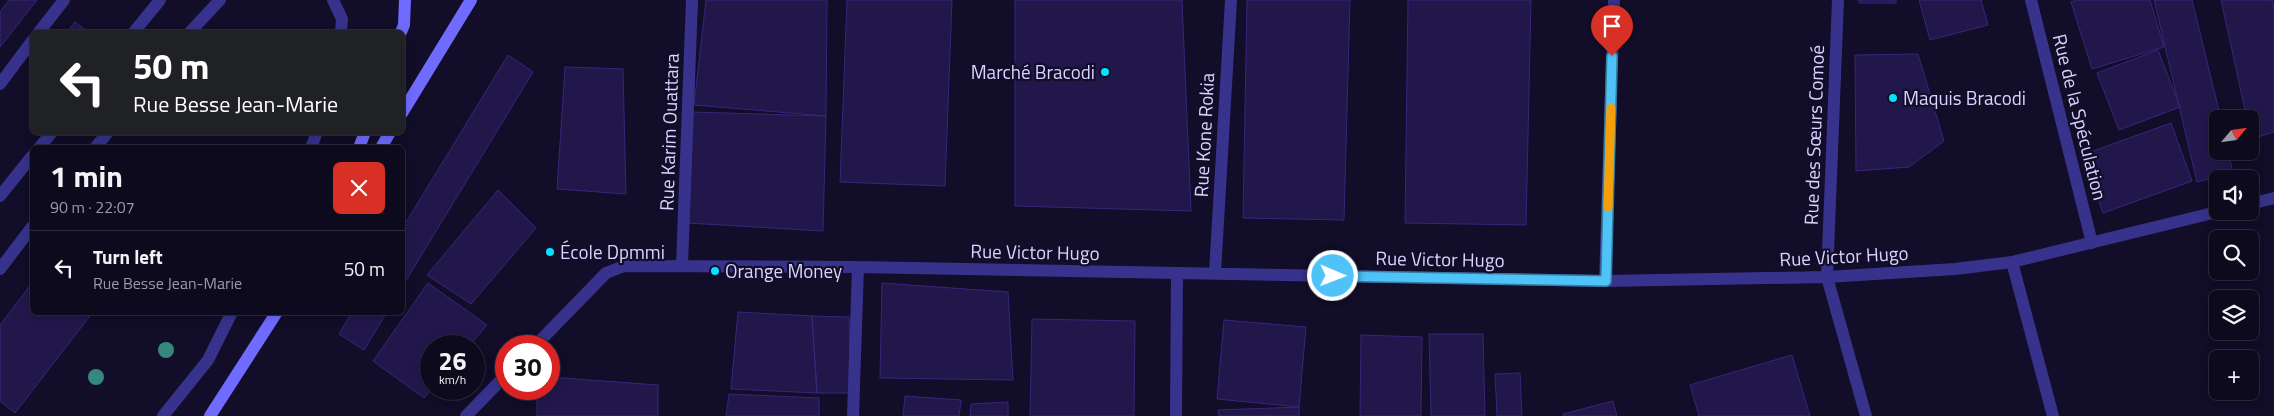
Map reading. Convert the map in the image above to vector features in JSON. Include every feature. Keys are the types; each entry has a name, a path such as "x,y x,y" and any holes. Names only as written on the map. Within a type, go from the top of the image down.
{"main road":[{"path":"402,30 404,25 405,0"},
{"path":"405,108 471,0"},
{"path":"210,416 275,315"}],"street":[{"path":"41,30 64,0"},
{"path":"136,30 160,0"},
{"path":"192,30 220,0"},
{"path":"333,0 342,20 341,30"},
{"name":"Rue Karim Ouattara","path":"682,265 692,0"},
{"name":"Rue Kone Rokia","path":"1215,273 1231,0"},
{"path":"1606,281 1614,0"},
{"name":"Rue des Sœurs Comoé","path":"1838,0 1827,277 1866,416"},
{"name":"Rue de la Spéculation","path":"2031,0 2092,243"},
{"path":"0,84 30,44"},
{"path":"41,145 50,135"},
{"path":"97,145 106,135"},
{"path":"0,196 30,158"},
{"path":"2259,202 2274,198"},
{"name":"Rue Victor Hugo","path":"546,335 606,273 624,266 682,265 1215,273 1606,281 1827,277 1955,269 2012,262 2209,214"},
{"path":"0,269 30,230"},
{"path":"2012,262 2052,416"},
{"path":"853,416 858,268"},
{"path":"1176,416 1178,273"},
{"path":"163,416 208,360 230,315"},
{"path":"466,416 495,386"}],"building":[{"path":"9,0 37,0 0,47 0,12"},
{"path":"706,0 827,0 826,116 694,105"},
{"path":"847,0 952,0 945,186 840,182"},
{"path":"1015,0 1182,0 1191,211 1015,206"},
{"path":"1247,0 1350,0 1344,220 1243,218"},
{"path":"1408,0 1531,0 1526,225 1405,223"},
{"path":"1859,0 1896,0 1896,3 1859,3"},
{"path":"1919,0 1981,0 1988,25 1930,40"},
{"path":"2078,0 2150,0 2164,47 2092,69 2071,2"},
{"path":"2154,0 2192,0 2219,110 2209,110 2209,160 2230,160 2232,170 2209,170 2209,179 2197,182"},
{"path":"2221,0 2272,0 2274,10 2274,132 2259,137 2259,110 2245,110"},
{"path":"75,22 85,30 69,30"},
{"path":"2158,50 2180,107 2119,130 2097,73"},
{"name":"Maquis Bracodi","path":"1918,54 1944,141 1909,167 1856,171 1855,55"},
{"path":"508,55 533,72 405,282 405,224"},
{"path":"565,67 623,69 626,194 557,189"},
{"path":"692,112 826,116 823,231 687,223"},
{"path":"2171,123 2192,181 2103,213 2082,155"},
{"path":"498,190 536,228 471,304 427,275"},
{"path":"428,283 487,325 478,335 420,335 420,395 373,361"},
{"path":"882,283 1008,292 1013,380 880,378"},
{"path":"30,286 30,315 91,315 15,413 0,401 0,325"},
{"path":"738,312 812,316 817,393 731,389"},
{"path":"350,315 385,315 364,350 339,334"},
{"path":"812,316 849,317 851,393 817,393"},
{"path":"1032,319 1135,321 1134,416 1030,416"},
{"path":"1224,320 1306,327 1299,407 1217,399"},
{"path":"1429,334 1483,334 1485,416 1431,416"},
{"path":"1361,335 1422,337 1421,416 1360,416"},
{"path":"1792,355 1810,416 1699,416 1690,385"},
{"path":"1520,373 1522,416 1497,416 1495,374"},
{"path":"560,378 658,385 658,416 537,416 537,400 560,400"},
{"path":"729,394 819,398 819,416 726,416"},
{"path":"905,396 961,400 959,416 903,416"},
{"path":"1613,401 1617,416 1563,416 1563,414"},
{"path":"1008,402 1008,416 970,416 971,404"},
{"path":"1299,407 1299,416 1219,416 1218,410"}],"slow traffic":[{"path":"1608,207 1611,108"}],"place":[{"name":"Marché Bracodi","path":"1105,72"},
{"name":"Maquis Bracodi","path":"1893,98"},
{"name":"École Dpmmi","path":"550,252"},
{"name":"Orange Money","path":"715,271"}],"route":[{"path":"1333,276 1606,281 1612,56"}]}
